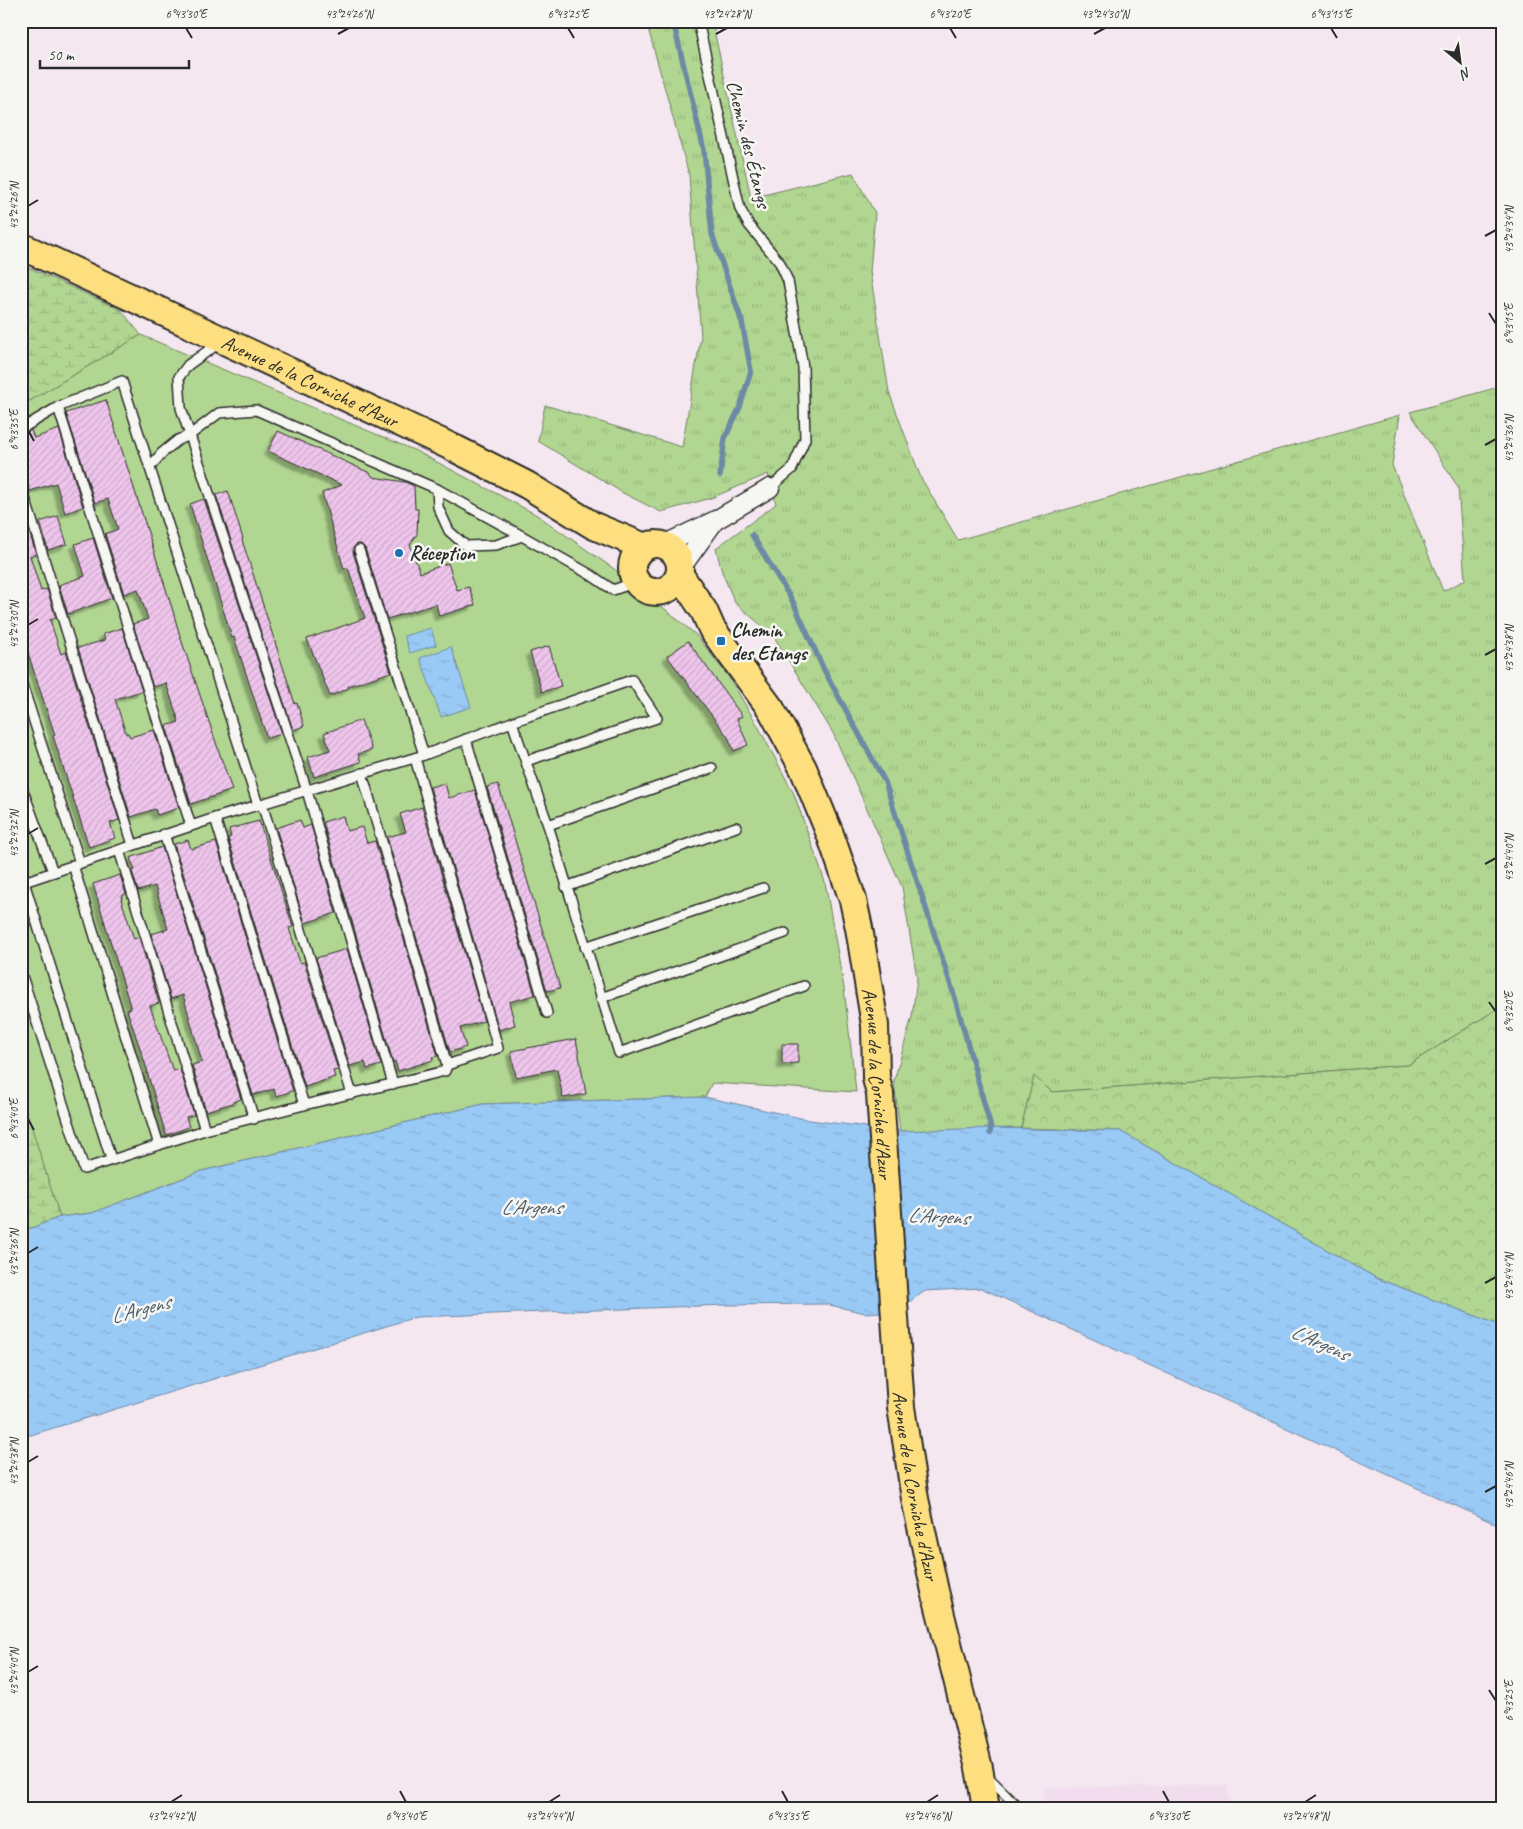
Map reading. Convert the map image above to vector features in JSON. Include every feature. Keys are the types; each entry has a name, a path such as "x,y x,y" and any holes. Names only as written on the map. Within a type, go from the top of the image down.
{"main road":[{"name":"Avenue de la Corniche d'Azur","path":"21,246 456,449 527,485 594,526 654,546"},
{"name":"Avenue de la Corniche d'Azur","path":"594,526 642,582 712,629"},
{"path":"654,546 670,548 680,560 680,572 671,588 642,582 635,557 654,546"},
{"name":"Avenue de la Corniche d'Azur","path":"680,572 704,611 712,629 771,709 803,768 830,834 853,900 875,1025 876,1078 880,1094 901,1407 915,1499 935,1591 979,1768 986,1808"}],"street":[{"name":"Chemin des Étangs","path":"654,546 722,516 770,488"},
{"name":"Chemin des Étangs","path":"680,572 722,516"}],"lane":[{"name":"Chemin des Étangs","path":"698,21 740,209 749,225 780,263 788,281 803,367 805,439 792,469 770,488"},
{"path":"224,340 188,365 178,377 181,408 306,791 392,1084"},
{"path":"21,429 58,407 122,381 352,1094"},
{"path":"58,407 191,826"},
{"path":"150,468 162,453 178,440 190,435 219,413 256,410 437,489 591,575 613,590 642,582"},
{"path":"21,485 133,846"},
{"path":"437,489 438,507 449,531 466,546 496,545 522,536"},
{"path":"359,550 419,756 498,1048 447,1065"},
{"path":"111,1159 23,882 164,834 419,756 632,680 657,718 526,761"},
{"path":"21,681 77,864 159,1145"},
{"path":"512,722 548,825 619,1052 804,986"},
{"path":"466,739 547,1013"},
{"path":"548,825 712,768"},
{"path":"21,974 84,1169 205,1130 445,1071 447,1065 362,773"},
{"path":"21,785 53,872"},
{"path":"215,818 304,1105"},
{"path":"566,887 736,827"},
{"path":"164,834 254,1119"},
{"path":"119,850 205,1130"},
{"path":"585,947 763,888"},
{"path":"601,998 785,933"},
{"path":"979,1768 1019,1808"}],"shaded area":[{"path":"1227,1785 1231,1808 1044,1808 1043,1788"}],"green space":[{"path":"646,21 712,21 751,198 853,173 875,213 870,272 889,392 921,478 958,540 1400,415 1392,465 1443,591 1465,580 1458,487 1410,412 1502,386 1502,1006 1408,1065 1052,1092 1034,1077 1021,1128 900,1131 894,1081 912,1017 917,978 902,887 833,733 773,635 735,603 722,572 716,548 776,504 768,474 711,498 661,512 623,493 538,441 545,405 682,447 701,336 689,175"},
{"path":"21,264 121,310 141,335 21,406"},
{"path":"141,335 416,451 537,515 634,583 696,635 728,676 758,726 794,794 825,882 844,988 856,1092 712,1083 705,1097 483,1104 202,1171 92,1213 60,1217 21,1094 21,406"},
{"path":"1502,1006 1502,1326 1376,1278 1120,1131 1021,1128 1034,1076 1052,1092 1408,1065"},
{"path":"21,1091 60,1217 21,1232"}],"water":[{"path":"431,628 436,645 410,653 404,636"},
{"path":"451,647 471,707 441,717 420,658"},
{"name":"L'Argens","path":"705,1097 810,1120 900,1131 991,1128 1120,1131 1376,1278 1502,1326 1502,1527 981,1288 925,1291 896,1311 865,1313 825,1304 726,1305 416,1317 21,1438 21,1232 60,1217 92,1213 202,1171 483,1104"}],"building":[{"path":"106,400 180,636 232,790 191,804 166,726 179,722 166,683 153,687 133,624 148,619 138,589 124,594 105,534 118,529 108,499 95,503 66,413"},
{"path":"59,429 83,507 65,513 56,483 30,491 21,465 21,435 31,430 34,438"},
{"path":"278,431 370,473 373,477 405,482 414,486 415,509 418,509 417,534 410,545 420,573 448,563 457,590 469,587 475,605 439,616 436,604 387,619 365,548 361,544 357,544 353,548 353,552 391,672 348,686 349,688 330,696 307,639 365,618 348,568 344,569 322,493 342,485 268,451"},
{"path":"228,491 295,704 297,703 304,726 293,730 216,495"},
{"path":"204,499 282,734 267,738 234,637 232,638 190,504"},
{"path":"58,516 67,544 48,550 40,522"},
{"path":"28,528 36,554 30,556 41,591 47,589 56,618 50,620 61,654 66,652 119,820 110,823 115,838 89,847 53,736 55,735 26,646 28,645 21,624 21,530"},
{"path":"93,538 112,598 68,614 59,585 85,576 75,544"},
{"path":"122,628 142,691 115,699 126,734 128,733 130,737 154,730 179,808 157,815 155,809 131,817 78,648 105,640 103,634"},
{"path":"688,641 742,716 737,719 748,745 734,751 728,737 667,656"},
{"path":"549,646 561,686 542,692 530,652"},
{"path":"361,720 372,750 358,754 361,762 314,777 308,757 330,750 324,733"},
{"path":"445,783 449,798 475,790 535,995 509,1002 515,1025 499,1030 430,787"},
{"path":"498,784 560,988 547,991 487,787"},
{"path":"422,807 484,1021 460,1028 466,1047 450,1052 387,837 406,832 400,814"},
{"path":"343,816 347,831 362,827 367,843 375,841 438,1056 432,1057 433,1060 398,1071 395,1061 393,1062 323,822"},
{"path":"300,820 303,828 311,825 336,913 305,923 276,828"},
{"path":"259,821 293,927 289,928 300,963 304,962 338,1070 333,1071 335,1077 305,1087 228,838 231,837 229,829"},
{"path":"188,840 191,849 216,842 293,1091 276,1096 274,1089 253,1095 174,844"},
{"path":"162,847 241,1099 206,1111 192,1065 202,1062 183,995 171,999 151,934 168,929 155,886 138,891 132,871 135,870 130,858"},
{"path":"120,875 126,894 121,896 121,899 134,939 139,937 159,1003 150,1006 173,1071 180,1069 194,1115 186,1117 189,1127 166,1135 148,1072 127,1010 131,1009 93,884"},
{"path":"347,949 381,1065 367,1069 365,1062 350,1066 316,958"},
{"path":"576,1039 586,1094 563,1098 557,1069 516,1077 511,1051"},
{"path":"782,1044 798,1044 798,1063 782,1064"}],"waterway":[{"path":"673,21 704,150 712,234 742,322 751,371 740,407 725,438 720,476"},
{"path":"752,535 793,602 824,670 885,782 955,998 991,1128 990,1133"}],"place":[{"name":"Réception","path":"399,553"},
{"name":"Chemin des Etangs","path":"721,641"}]}
